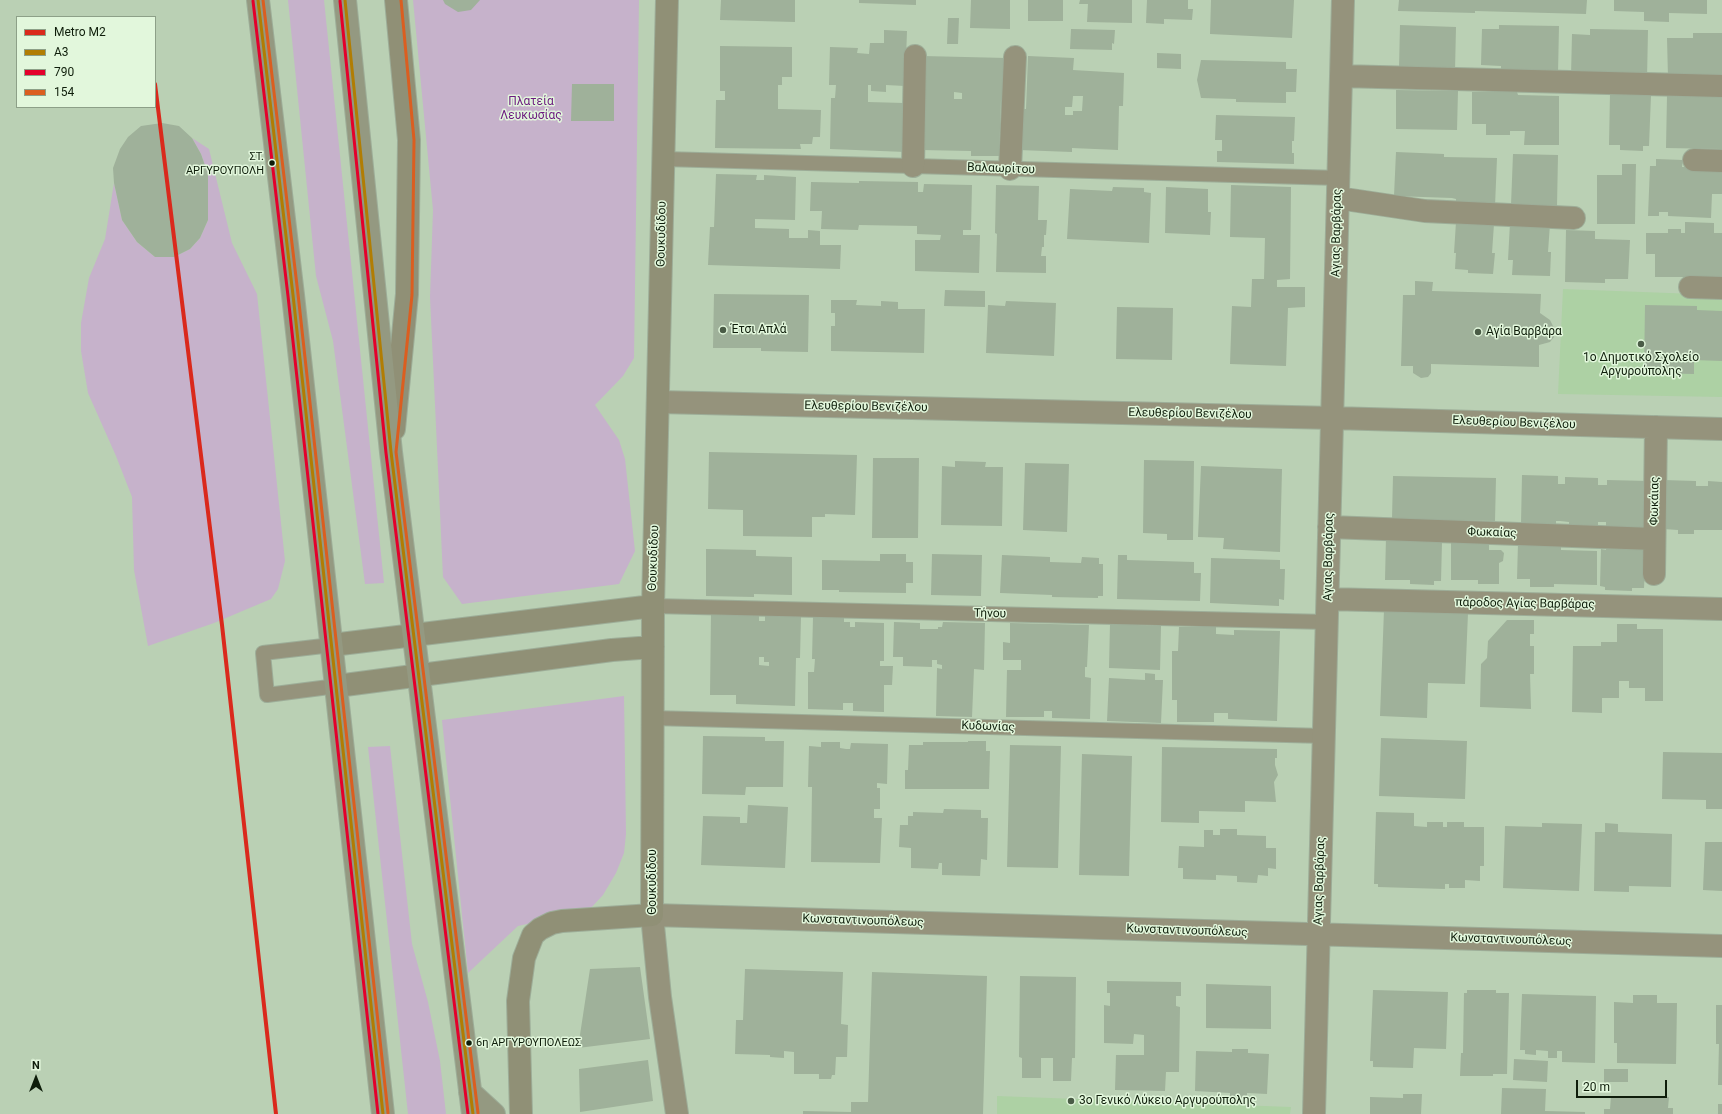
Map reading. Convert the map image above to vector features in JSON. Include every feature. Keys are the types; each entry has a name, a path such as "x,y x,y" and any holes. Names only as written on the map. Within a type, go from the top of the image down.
{"main road":[{"path":"258,0 337,686 383,1114"},
{"path":"345,0 391,452 473,1114"},
{"path":"470,1092 494,1114"}],"street":[{"path":"391,452 408,294 410,140 396,0"},
{"name":"Θουκυδίδου","path":"667,0 659,402 653,606 652,914 660,997 677,1114"},
{"name":"Αγιας Βαρβάρας","path":"1314,1114 1343,0"},
{"path":"913,166 915,56"},
{"path":"1010,169 1015,57"},
{"path":"1341,76 1722,86"},
{"path":"1694,160 1722,161"},
{"path":"1338,188 1425,211 1574,218"},
{"path":"1690,286 1722,288"},
{"name":"Ελευθερίου Βενιζέλου","path":"659,402 1722,429"},
{"name":"Φωκάιας","path":"1654,574 1656,427"},
{"name":"Φωκαίας","path":"1329,527 1654,539"},
{"name":"πάροδος Αγίας Βαρβάρας","path":"1328,599 1722,609"},
{"path":"332,645 653,606"},
{"path":"337,686 612,650 653,647"},
{"path":"521,1114 518,1001 524,958 533,935 540,929 552,923 562,921 652,914"},
{"name":"Κωνσταντινουπόλεως","path":"652,914 1722,946"}],"lane":[{"name":"Βαλαωρίτου","path":"664,159 1010,169 1338,188"},
{"name":"Τήνου","path":"653,606 1327,622"},
{"path":"332,645 263,653 267,695 337,686"},
{"name":"Κυδωνίας","path":"652,718 1324,736"}],"shaded area":[{"name":"1ο Δημοτικό Σχολείο Αργυρούπολης","path":"1563,289 1722,295 1722,397 1558,394"},
{"name":"3ο Γενικό Λύκειο Αργυρούπολης","path":"997,1096 1291,1107 1290,1114 997,1114"}],"green space":[{"path":"288,0 324,0 384,583 365,584 333,341 316,276"},
{"name":"Πλατεία Λευκωσίας","path":"413,0 639,0 634,358 623,376 595,405 619,440 625,459 635,551 619,584 462,604 443,577 430,297 433,210"},
{"path":"192,138 209,149 232,243 257,294 285,561 278,589 271,599 214,623 148,646 134,570 132,497 116,456 88,393 81,351 81,323 89,278 105,239 114,183 122,220 137,242 155,257 174,257 190,249 200,238 208,220 208,174 201,154"},
{"path":"624,696 626,834 624,853 616,873 603,895 589,910 518,926 468,973 442,720"},
{"path":"390,746 412,944 428,1002 440,1061 446,1114 408,1114 368,747"}],"building":[{"path":"443,0 480,0 471,10 458,12 445,4"},
{"path":"721,0 795,0 795,22 720,20"},
{"path":"859,0 916,0 916,5 859,3"},
{"path":"971,0 1010,0 1010,29 970,28"},
{"path":"1028,0 1063,0 1063,21 1028,21"},
{"path":"1080,0 1132,0 1132,23 1087,22 1088,4 1079,4"},
{"path":"1147,0 1188,0 1188,9 1193,9 1192,20 1164,19 1164,24 1146,23"},
{"path":"1211,0 1294,0 1292,38 1210,34"},
{"path":"1399,0 1587,0 1586,14 1475,11 1475,13 1398,11"},
{"path":"1614,0 1707,0 1707,14 1669,13 1669,22 1644,21 1644,12 1614,11"},
{"path":"948,18 959,18 958,44 947,44"},
{"path":"1400,25 1456,27 1455,71 1399,69"},
{"path":"1499,25 1559,26 1558,73 1501,71 1501,66 1481,65 1482,29 1499,29"},
{"path":"1071,29 1115,30 1112,50 1070,49"},
{"path":"1590,29 1648,30 1647,79 1571,76 1572,34 1590,35"},
{"path":"884,30 907,31 905,86 886,85 886,92 871,91 871,85 868,85 868,102 904,103 906,152 830,149 831,98 835,98 836,85 829,85 830,47 858,48 857,53 869,54 870,43 884,43"},
{"path":"1693,33 1722,33 1722,77 1668,78 1667,38 1693,38"},
{"path":"720,46 792,47 792,77 782,77 782,85 778,85 778,109 821,110 820,137 813,137 812,144 800,144 801,149 715,148 716,100 725,100 725,91 720,91"},
{"path":"1157,53 1181,54 1181,69 1157,68"},
{"path":"923,56 1007,58 1006,100 1001,100 999,156 971,156 971,151 921,150","holes":["954,92 962,93 962,99 954,99"]},
{"path":"1028,56 1074,58 1073,70 1124,73 1123,106 1119,106 1118,150 1072,148 1072,152 1019,150 1019,140 1023,140 1023,128 1018,128 1019,109 1026,109","holes":["1073,96 1083,96 1082,111 1073,111 1073,115 1065,115 1065,107 1072,107"]},
{"path":"1201,60 1286,62 1286,69 1297,69 1296,92 1286,92 1286,103 1236,102 1236,99 1201,98 1197,80"},
{"path":"572,84 614,84 614,121 571,121"},
{"path":"1396,90 1458,91 1457,130 1396,129"},
{"path":"1472,92 1517,92 1518,95 1559,96 1559,145 1524,145 1525,131 1510,131 1510,135 1486,135 1486,124 1472,124"},
{"path":"1610,94 1651,95 1649,146 1643,146 1643,151 1620,150 1620,145 1609,145"},
{"path":"1667,96 1722,97 1722,149 1666,148"},
{"path":"1216,115 1295,117 1294,141 1292,141 1294,164 1217,162 1217,151 1222,151 1222,140 1215,140"},
{"path":"162,123 179,126 192,138 201,154 208,174 208,220 200,238 190,249 174,257 155,257 137,242 122,220 114,183 113,168 120,149 128,137 141,126"},
{"path":"1396,152 1444,154 1444,157 1497,158 1495,206 1456,204 1456,199 1452,198 1394,196"},
{"path":"1513,154 1558,155 1557,206 1511,205"},
{"path":"1656,159 1683,160 1682,167 1722,168 1722,194 1712,194 1711,218 1668,216 1668,212 1659,212 1659,216 1648,216 1650,166 1656,166"},
{"path":"1622,164 1636,164 1635,224 1597,224 1597,175 1622,175"},
{"path":"716,174 757,175 756,180 764,180 764,175 796,177 795,220 755,219 755,228 789,229 789,238 808,238 808,230 820,231 820,245 841,245 840,269 708,265 710,227 714,227"},
{"path":"859,181 918,182 918,192 923,192 924,184 972,185 971,230 963,230 963,235 980,235 979,273 915,271 915,240 940,240 941,235 917,234 917,226 859,225 858,230 821,229 822,211 810,211 811,182 859,183"},
{"path":"996,185 1039,186 1038,220 1047,220 1046,235 1044,235 1044,247 1042,247 1041,256 1046,256 1046,273 996,272"},
{"path":"1231,185 1291,187 1290,279 1277,280 1277,287 1305,287 1305,307 1288,308 1286,366 1230,364 1232,306 1251,307 1252,279 1264,279 1265,238 1230,237"},
{"path":"1113,187 1144,188 1144,192 1151,193 1149,243 1067,239 1070,189 1112,191"},
{"path":"1166,187 1208,189 1208,212 1211,212 1210,235 1165,233"},
{"path":"1456,222 1494,224 1492,253 1495,253 1493,274 1468,273 1468,270 1455,269 1456,253 1454,253"},
{"path":"1685,222 1714,223 1714,233 1722,233 1722,280 1685,280 1685,277 1655,277 1655,254 1646,254 1646,233 1668,233 1668,229 1681,229 1681,233 1685,233"},
{"path":"1510,223 1550,224 1548,252 1551,252 1550,276 1512,275 1513,260 1508,260"},
{"path":"1566,230 1595,231 1595,239 1630,240 1628,279 1605,279 1605,283 1565,282"},
{"name":"Αγία Βαρβάρα","path":"1415,281 1433,282 1432,291 1541,294 1540,313 1550,320 1554,328 1554,337 1550,342 1539,345 1539,367 1431,364 1431,373 1428,377 1421,378 1413,373 1413,366 1401,366 1403,295 1415,295"},
{"path":"945,290 985,291 985,307 944,306"},
{"path":"714,294 809,295 808,352 761,351 761,348 713,348"},
{"path":"831,300 857,300 856,305 881,306 881,301 898,302 898,309 925,309 924,353 831,351 831,326 835,326 835,313 831,313"},
{"path":"1006,301 1056,303 1054,356 986,353 988,305 1005,306"},
{"path":"1645,305 1697,306 1697,310 1722,311 1722,361 1694,360 1694,374 1644,373"},
{"path":"1117,307 1173,308 1172,360 1116,359"},
{"path":"709,452 857,455 855,515 825,514 825,517 812,517 812,537 743,536 743,510 708,509"},
{"path":"873,458 919,458 918,538 872,538"},
{"path":"1144,460 1194,461 1193,540 1167,540 1167,534 1143,533"},
{"path":"955,461 986,462 985,467 1003,467 1002,526 941,525 942,466 955,467"},
{"path":"1025,463 1069,464 1067,532 1023,530"},
{"path":"1201,466 1282,469 1280,552 1223,549 1224,538 1198,537"},
{"path":"1522,475 1558,476 1558,484 1565,484 1565,477 1598,478 1598,485 1607,485 1607,480 1649,481 1648,530 1606,529 1606,522 1598,522 1598,526 1569,525 1569,522 1560,521 1556,521 1556,524 1521,523"},
{"path":"1393,476 1496,478 1495,521 1392,519"},
{"path":"1663,480 1696,481 1696,486 1708,486 1708,481 1722,482 1722,530 1694,530 1694,534 1678,534 1678,530 1663,529"},
{"path":"1386,537 1426,538 1426,542 1442,542 1441,581 1434,581 1434,585 1410,584 1410,580 1385,580"},
{"path":"1451,540 1489,540 1489,550 1501,550 1504,553 1503,561 1499,563 1499,584 1478,584 1478,580 1451,580"},
{"path":"1518,543 1561,544 1561,550 1597,551 1597,585 1554,584 1554,587 1530,587 1530,579 1517,579"},
{"path":"1606,545 1646,546 1644,588 1632,588 1632,591 1605,590 1605,587 1600,586 1601,549 1606,550"},
{"path":"706,549 756,550 756,556 792,557 792,595 754,594 754,597 706,596"},
{"path":"880,554 906,554 906,562 913,562 913,583 906,583 906,593 839,592 839,590 822,590 822,560 880,561"},
{"path":"932,554 982,555 981,596 931,595"},
{"path":"1002,555 1050,557 1050,562 1081,563 1082,557 1099,558 1099,564 1103,564 1103,596 1098,596 1098,598 1052,597 1052,595 1000,593"},
{"path":"1118,555 1127,555 1127,560 1194,562 1194,573 1201,573 1200,601 1117,599"},
{"path":"1211,558 1280,560 1280,569 1285,569 1284,600 1279,599 1279,606 1210,603"},
{"path":"1384,610 1468,613 1465,684 1428,683 1427,718 1380,716"},
{"path":"711,613 759,614 759,621 765,621 765,614 801,615 800,658 796,658 795,706 736,704 736,695 710,695","holes":["759,657 764,657 764,662 769,662 769,666 759,665"]},
{"path":"813,617 844,618 844,622 850,622 850,627 855,627 855,622 884,623 884,661 880,661 880,666 893,666 892,685 884,685 884,712 853,711 853,703 843,703 843,710 808,709 808,672 814,672 815,659 812,659"},
{"path":"1507,620 1534,620 1534,634 1530,634 1530,646 1534,646 1534,674 1530,674 1531,709 1480,707 1481,664 1487,658 1488,641"},
{"path":"894,622 920,623 920,629 938,629 938,627 942,627 943,622 985,623 984,670 974,669 972,717 936,716 937,668 942,669 942,665 937,664 937,660 932,660 932,667 903,666 903,657 893,657"},
{"path":"1010,623 1089,625 1087,667 1085,667 1085,677 1091,678 1090,719 1052,718 1052,711 1044,711 1044,717 1006,717 1007,670 1021,670 1021,660 1003,660 1003,642 1010,643"},
{"path":"1110,624 1161,626 1160,670 1109,668"},
{"path":"1617,624 1637,624 1637,629 1663,629 1663,701 1645,701 1645,688 1629,688 1629,681 1619,681 1619,698 1602,698 1602,713 1572,712 1573,646 1601,646 1601,642 1617,642"},
{"path":"1179,627 1216,627 1216,634 1234,635 1234,630 1280,631 1277,721 1228,719 1228,713 1214,713 1214,722 1177,722 1177,700 1172,700 1172,651 1178,651"},
{"path":"1145,673 1155,674 1155,680 1163,680 1161,723 1107,721 1109,678 1145,680"},
{"path":"703,736 765,737 765,741 784,741 783,787 746,787 745,795 702,794"},
{"path":"1381,738 1467,741 1465,799 1379,796"},
{"path":"986,741 986,751 990,751 989,789 905,789 905,770 908,770 909,745 923,745 923,742"},
{"path":"821,742 840,742 840,748 846,749 850,749 851,743 888,744 887,784 877,783 877,788 880,788 880,809 874,809 874,818 882,818 880,863 811,862 812,787 808,787 809,746 821,747"},
{"path":"1010,745 1061,746 1058,868 1007,867"},
{"path":"1162,747 1277,749 1275,765 1278,775 1274,782 1276,802 1245,801 1245,812 1199,811 1199,823 1161,822"},
{"path":"1663,752 1722,753 1722,809 1706,809 1706,800 1662,799"},
{"path":"1082,754 1132,756 1129,876 1079,875"},
{"path":"748,805 788,807 785,868 701,865 703,816 740,817 740,823 747,823"},
{"path":"944,809 981,810 981,818 988,818 987,860 981,859 980,876 942,875 942,863 939,863 938,869 911,868 911,848 899,847 900,825 908,825 908,816 913,816 913,812 943,813"},
{"path":"1376,812 1414,813 1414,826 1427,827 1427,822 1443,822 1443,827 1447,827 1447,822 1464,822 1464,827 1484,827 1484,866 1480,866 1480,881 1465,880 1465,888 1449,888 1449,884 1445,884 1445,889 1378,887 1378,884 1374,884"},
{"path":"1542,823 1582,824 1579,891 1503,888 1505,826 1542,827"},
{"path":"1605,823 1618,824 1618,832 1672,834 1671,887 1629,886 1629,892 1594,891 1595,832 1605,832"},
{"path":"1220,829 1237,829 1237,835 1266,836 1266,848 1276,848 1276,869 1268,868 1268,876 1258,875 1257,883 1237,882 1237,876 1216,875 1216,880 1183,879 1183,868 1178,868 1179,846 1204,847 1204,830 1213,830 1213,835 1220,835"},
{"path":"1705,842 1722,842 1722,891 1703,890"},
{"path":"640,967 650,1039 578,1048 590,969"},
{"path":"745,969 843,972 841,1024 848,1025 847,1057 836,1057 835,1075 832,1075 831,1079 819,1079 819,1074 794,1074 794,1052 784,1051 784,1058 770,1057 770,1055 735,1054 736,1020 743,1020"},
{"path":"872,972 987,976 983,1114 803,1114 803,1111 851,1112 851,1102 868,1102"},
{"path":"1020,976 1076,977 1075,1058 1072,1058 1071,1081 1053,1081 1053,1058 1041,1058 1041,1078 1022,1078 1022,1058 1019,1057"},
{"path":"1107,981 1181,982 1181,996 1176,996 1176,1006 1180,1007 1179,1072 1166,1072 1165,1091 1115,1090 1116,1055 1144,1055 1144,1035 1134,1034 1133,1044 1104,1043 1104,1005 1110,1006 1110,993 1107,993"},
{"path":"1206,984 1271,986 1271,1029 1206,1028"},
{"path":"1373,990 1448,992 1446,1049 1414,1048 1413,1068 1373,1067 1373,1061 1370,1061"},
{"path":"1467,990 1496,990 1496,993 1509,993 1507,1074 1493,1074 1493,1076 1460,1076 1461,1053 1463,1053 1464,993 1467,993"},
{"path":"1522,994 1596,996 1595,1063 1562,1062 1562,1051 1557,1051 1557,1058 1548,1058 1548,1051 1536,1050 1536,1055 1525,1054 1525,1050 1520,1050"},
{"path":"1633,995 1657,995 1657,1003 1677,1003 1676,1064 1617,1063 1617,1043 1614,1043 1614,1002 1633,1003"},
{"path":"1716,1005 1722,1005 1722,1085 1718,1085 1719,1044 1716,1044"},
{"path":"1232,1049 1248,1049 1248,1053 1269,1054 1267,1094 1247,1093 1247,1098 1230,1098 1230,1093 1195,1091 1196,1051 1232,1052"},
{"path":"1514,1059 1548,1061 1547,1082 1513,1080"},
{"path":"648,1060 653,1101 580,1112 579,1069"},
{"path":"1604,1069 1628,1069 1628,1082 1604,1082"},
{"path":"1502,1088 1546,1089 1545,1111 1585,1112 1585,1114 1501,1114"},
{"path":"1403,1094 1422,1094 1421,1114 1370,1114 1370,1097 1403,1098"},
{"path":"1611,1096 1669,1097 1668,1108 1673,1108 1673,1114 1604,1114 1604,1109 1610,1109"},
{"path":"1718,1104 1722,1104 1722,1114 1718,1114"}],"metro line":[{"name":"Μ2","path":"156,92 222,625 276,1114"}],"transit line":[{"name":"Α3","path":"258,0 293,295 383,1114"},
{"name":"154","path":"263,0 298,294 388,1113"},
{"name":"Α3","path":"345,0 391,452 473,1114"},
{"name":"154","path":"401,0 414,140 412,295 396,452 478,1113"},
{"name":"790","path":"253,1 288,296 378,1114"},
{"name":"790","path":"340,1 386,453 468,1114"}],"place":[{"name":"ΣΤ. ΑΡΓΥΡΟΥΠΟΛΗ","path":"272,163"},
{"name":"Έτσι Απλά","path":"723,330"},
{"name":"Αγία Βαρβάρα","path":"1478,332"},
{"name":"1ο Δημοτικό Σχολείο Αργυρούπολης","path":"1641,344"},
{"name":"6η ΑΡΓΥΡΟΥΠΟΛΕΩΣ","path":"469,1043"},
{"name":"3ο Γενικό Λύκειο Αργυρούπολης","path":"1071,1101"}]}
